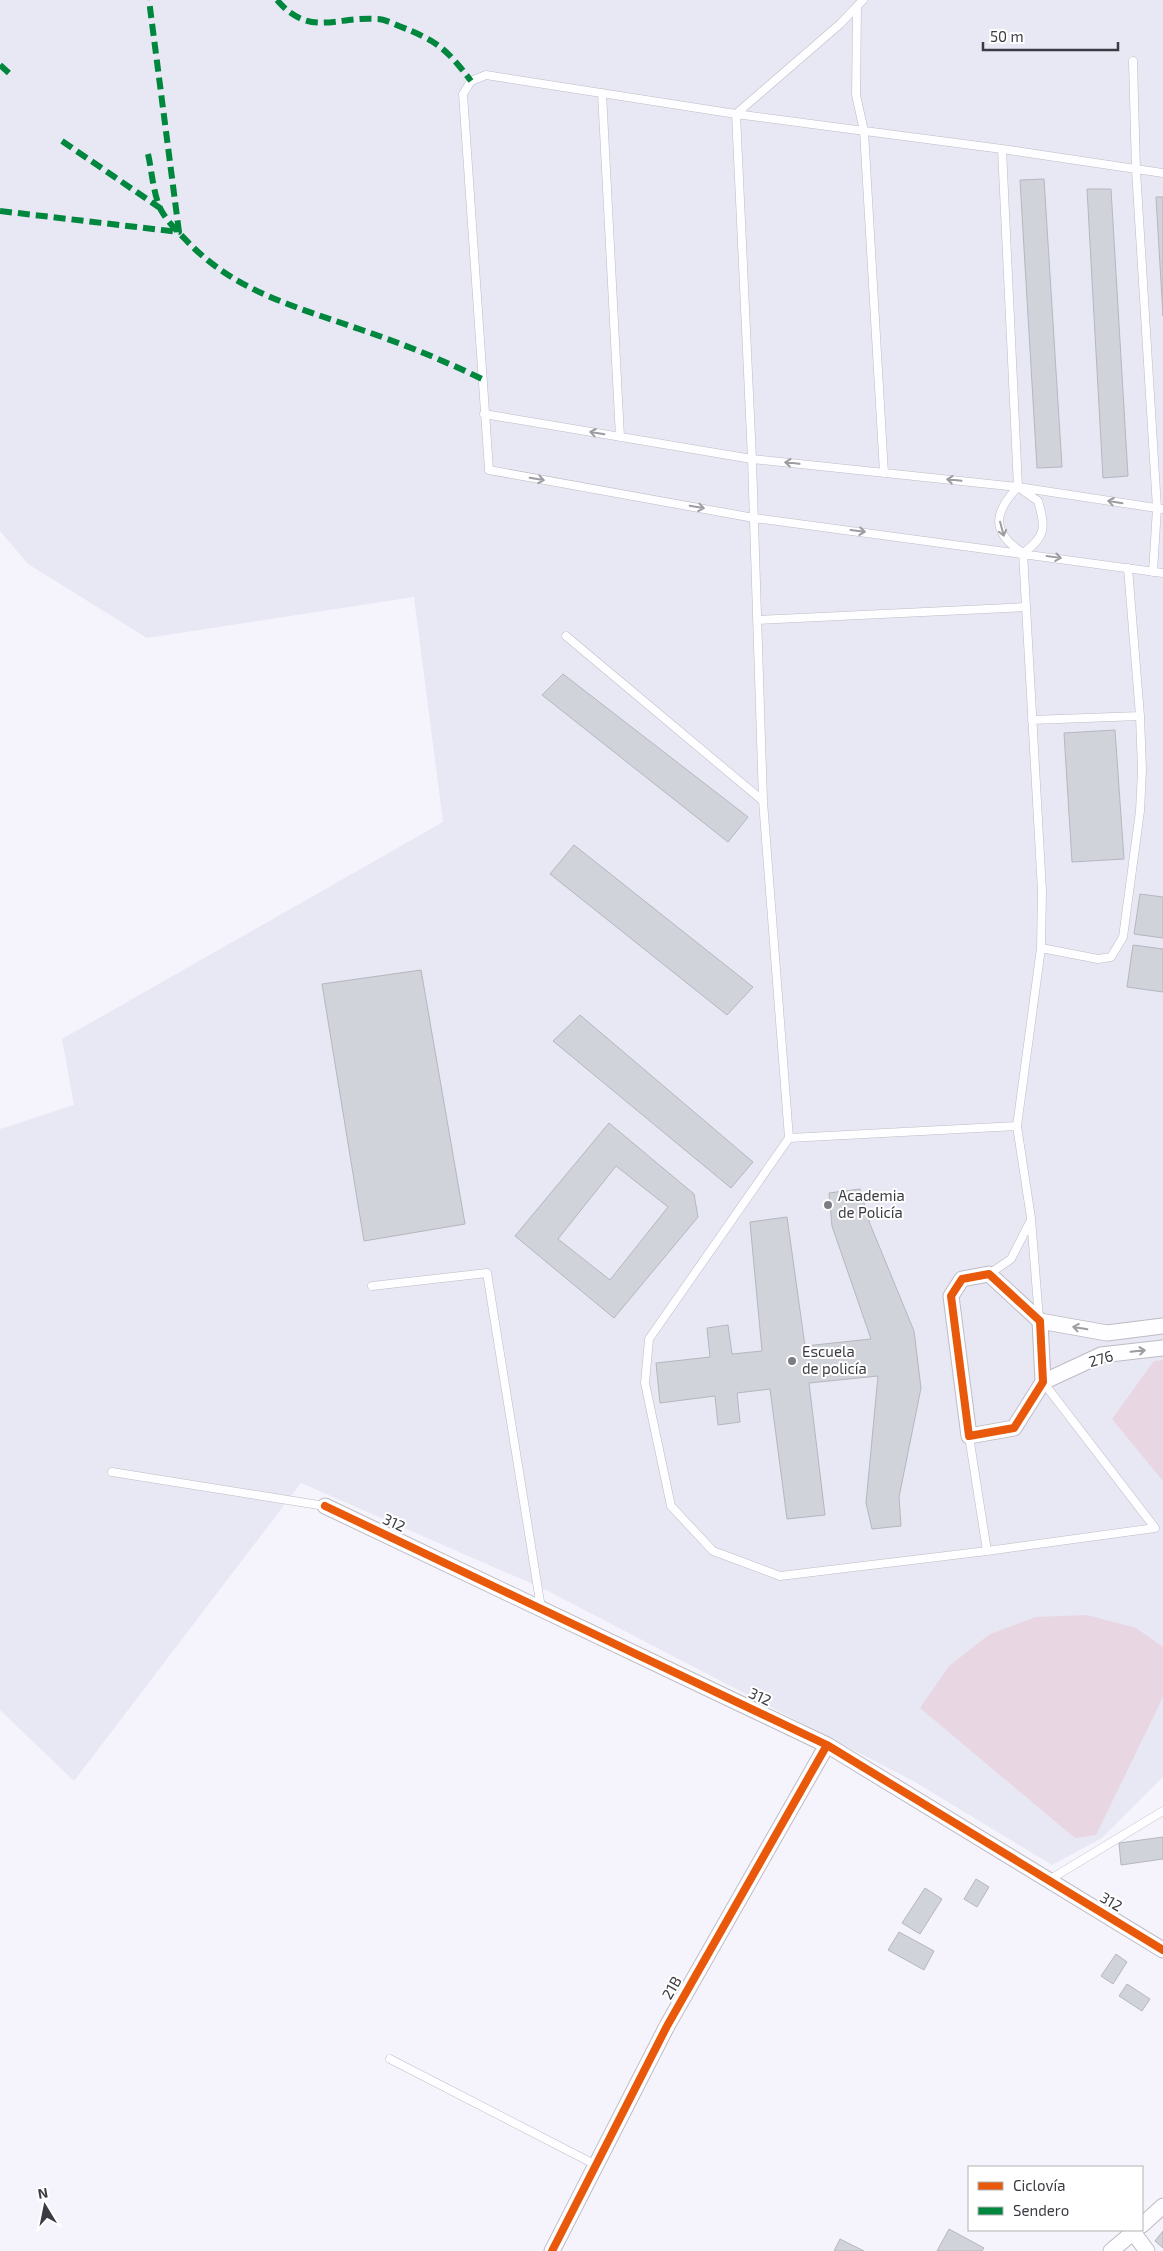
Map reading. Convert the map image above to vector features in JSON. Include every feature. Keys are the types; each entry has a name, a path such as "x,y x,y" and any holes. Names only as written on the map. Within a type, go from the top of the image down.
{"street":[{"path":"989,1274 1040,1321 1043,1382 1014,1428 969,1436 951,1296 962,1279 989,1274"},
{"name":"276","path":"1040,1321 1107,1333 1163,1326"},
{"name":"276","path":"1043,1382 1101,1356 1163,1348"},
{"name":"312","path":"326,1506 827,1745 1163,1950"},
{"name":"21B","path":"552,2251 667,2026 827,1745"},
{"path":"1143,2224 1163,2206"},
{"path":"1111,2251 1135,2231"},
{"path":"1138,2231 1147,2251"}],"lane":[{"path":"736,114 840,24 863,0"},
{"path":"856,6 856,95 864,131 884,473"},
{"path":"1132,61 1136,170 1160,509 1153,572"},
{"path":"1163,173 1002,149 736,114 486,75 471,81 463,94 489,470 754,518 1163,573"},
{"path":"602,93 620,437"},
{"path":"736,114 752,459 762,800 789,1138 649,1339 644,1383 671,1506 713,1551 780,1576 1155,1528 1043,1382"},
{"path":"1002,149 1018,487 1004,501 999,517 1002,533 1009,544 1023,553"},
{"path":"484,414 752,459 1018,487 1160,509"},
{"path":"1018,487 1038,501 1044,525 1041,536 1035,545 1023,553"},
{"path":"1023,553 1042,891 1042,948 1017,1126 1031,1218 1040,1321"},
{"path":"1042,948 1098,959 1112,957 1123,937 1140,811 1142,770 1140,716 1128,568"},
{"path":"758,620 1026,607"},
{"path":"566,636 762,800"},
{"path":"1032,720 1140,716"},
{"path":"789,1138 1017,1126"},
{"path":"989,1274 1011,1259 1031,1218"},
{"path":"372,1286 486,1273 541,1608"},
{"path":"969,1436 987,1551"},
{"path":"112,1472 326,1506"},
{"path":"1049,1880 1163,1811"},
{"path":"390,2059 596,2165"}],"shaded area":[{"name":"Academia de Policía","path":"0,0 1163,0 1163,1777 1102,1838 1052,1865 915,1782 544,1589 301,1483 74,1781 0,1710 0,1129 74,1105 62,1039 443,822 414,597 147,638 28,564 0,531"},
{"path":"1163,1360 1163,1481 1112,1419 1154,1361"},
{"path":"1087,1615 1136,1628 1163,1647 1163,1697 1096,1835 1075,1838 920,1708 949,1666 990,1634 1036,1617"}],"building":[{"path":"1044,179 1062,467 1037,468 1020,180"},
{"path":"1087,189 1111,189 1128,476 1103,478"},
{"path":"1156,197 1163,197 1163,316"},
{"path":"563,674 748,817 728,842 542,695"},
{"path":"1115,730 1124,859 1072,862 1064,733"},
{"path":"574,845 753,987 727,1015 550,874"},
{"path":"1140,894 1163,897 1163,938 1134,934"},
{"path":"1133,945 1163,949 1163,992 1127,987"},
{"path":"421,970 465,1224 364,1241 322,984"},
{"path":"580,1015 753,1162 731,1188 553,1041"},
{"path":"609,1123 694,1194 698,1217 614,1318 515,1236","holes":["616,1166 668,1207 610,1280 558,1239"]},
{"path":"860,1189 870,1224 914,1331 921,1388 899,1497 901,1526 872,1529 866,1503 878,1376 809,1383 825,1515 787,1519 770,1389 737,1393 740,1422 718,1425 715,1396 660,1403 656,1363 710,1357 707,1328 728,1325 732,1354 762,1351 750,1222 787,1217 805,1346 871,1339 832,1226 829,1193"},
{"path":"1163,1837 1163,1859 1121,1865 1119,1843"},
{"path":"976,1879 989,1887 977,1907 964,1899"},
{"path":"925,1888 942,1899 920,1934 902,1923"},
{"path":"899,1932 934,1951 924,1970 888,1950"},
{"path":"1116,1954 1127,1962 1113,1984 1101,1976"},
{"path":"1127,1984 1150,1999 1142,2011 1119,1996"},
{"path":"949,2229 984,2248 982,2251 937,2251"},
{"path":"1163,2231 1163,2248 1155,2241"},
{"path":"840,2239 864,2251 834,2251"}],"marked path":[{"path":"0,211 179,232 149,0"},
{"path":"277,0 289,12 301,19 312,22 324,23 362,19 380,19 391,22 432,41 455,61 471,81"},
{"path":"0,65 11,75"},
{"path":"62,141 160,208"},
{"path":"148,154 156,197 163,214 185,239 224,272 268,296 408,347 482,379"}],"cycle path":[{"path":"989,1274 1040,1321 1043,1382 1014,1428 969,1436 951,1296 962,1279 989,1274"},
{"path":"325,1506 827,1745 1163,1950"},
{"path":"552,2251 667,2026 827,1745"}],"place":[{"name":"Academia de Policía","path":"828,1205"},
{"name":"Escuela de policía","path":"792,1361"}]}
